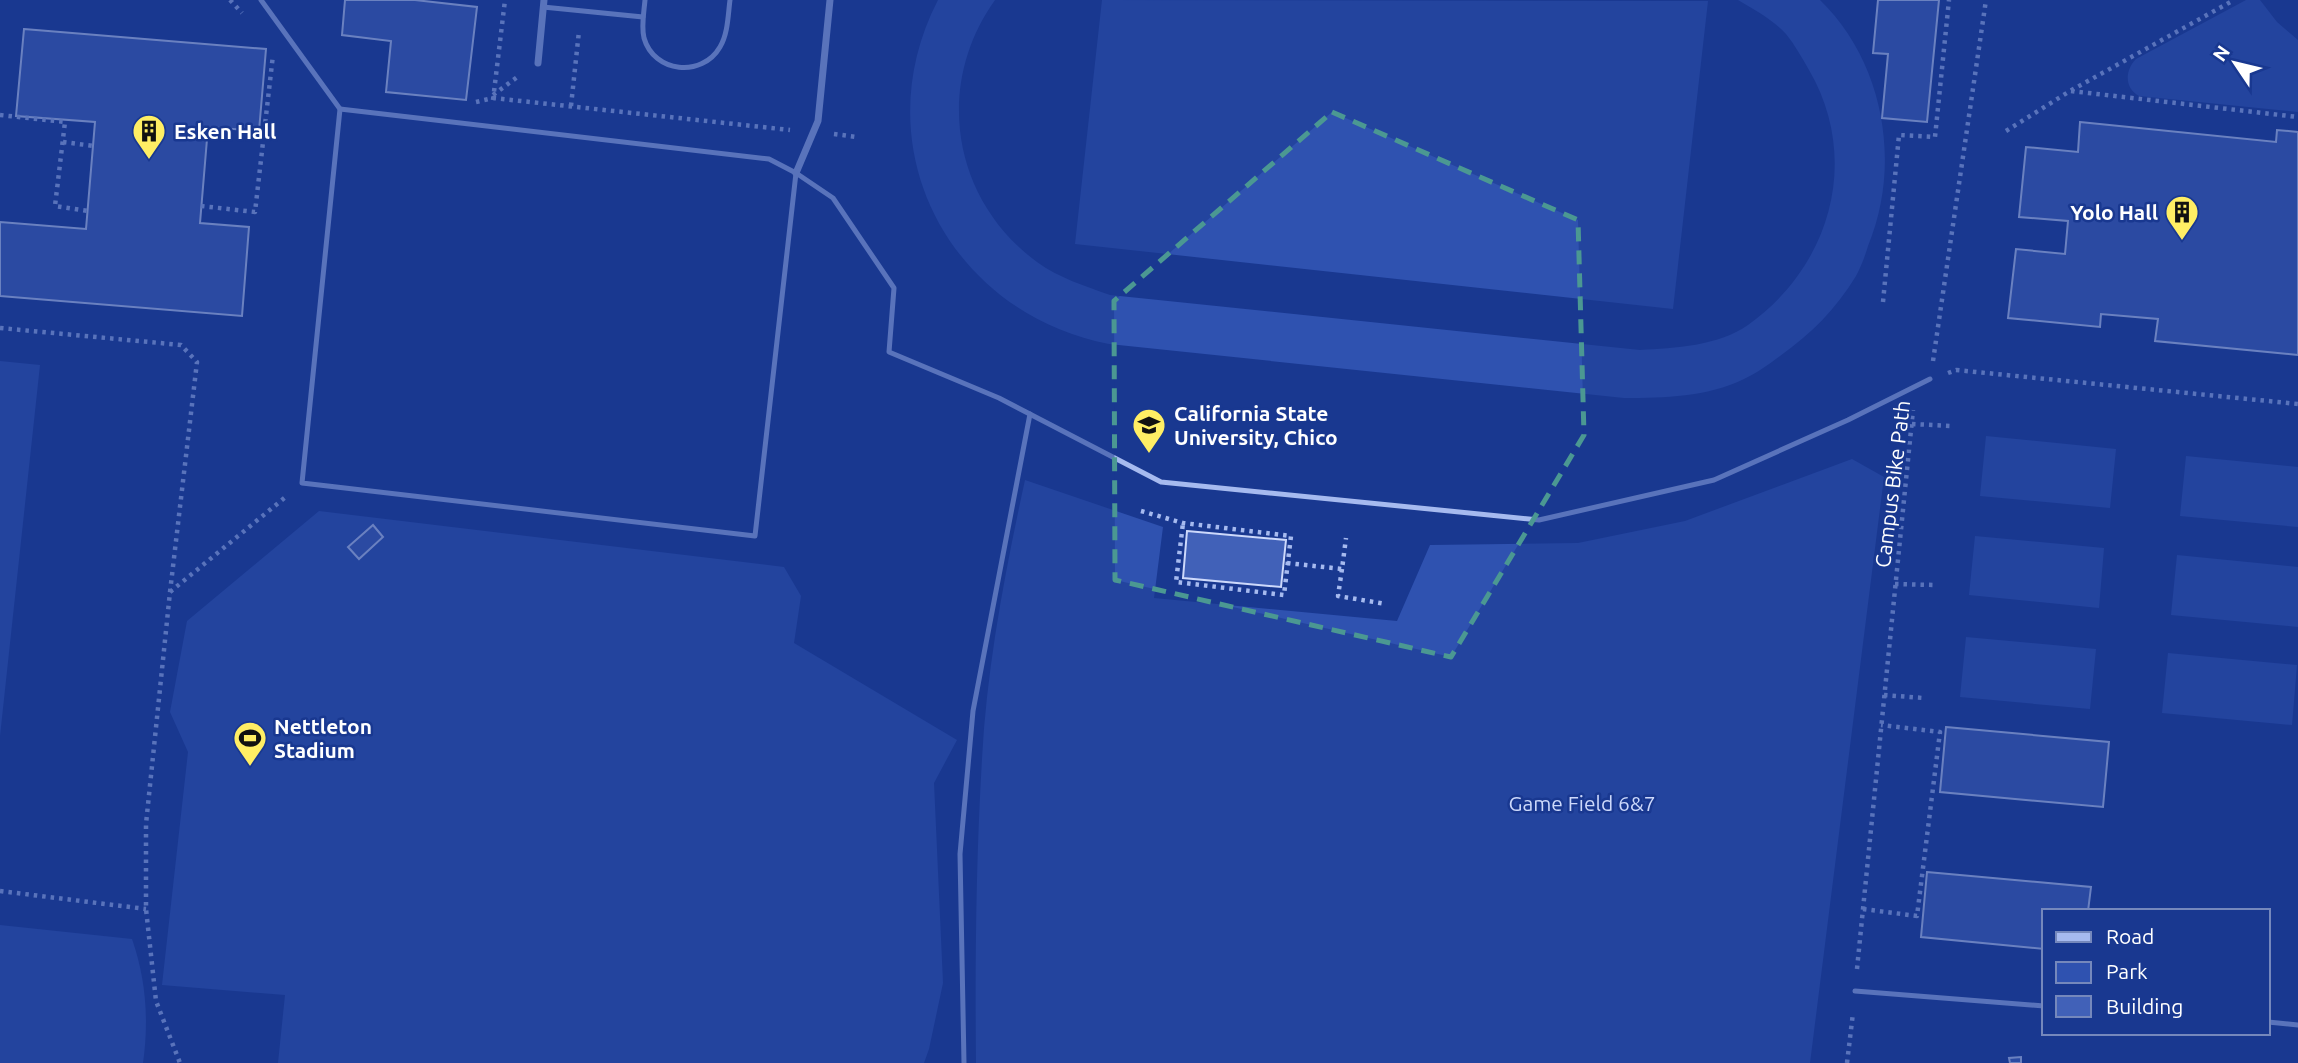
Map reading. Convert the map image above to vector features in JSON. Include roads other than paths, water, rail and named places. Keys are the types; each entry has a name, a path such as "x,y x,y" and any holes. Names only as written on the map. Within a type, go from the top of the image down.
{"street":[{"path":"796,173 818,121 830,0"},
{"path":"538,62 544,4"}],"lane":[{"path":"261,0 340,109 302,484 755,536 796,173"},
{"path":"645,0 644,37 650,50 666,64 687,68 701,65 713,57 722,45 730,0"},
{"path":"544,4 581,11 643,17"},
{"path":"340,109 769,159 833,198 894,289 889,352 999,398 1161,482 1539,520 1714,480 1930,379"},
{"path":"964,1063 960,854 972,711 1030,414"},
{"path":"1855,991 2042,1006"},
{"path":"2270,1022 2298,1024"}],"place":[{"name":"Esken Hall","path":"149,161"},
{"name":"Yolo Hall","path":"2182,242"},
{"name":"California State University, Chico","path":"1149,455"},
{"name":"Nettleton Stadium","path":"250,768"}],"park label":[{"name":"Game Field 6&7","path":"1582,803"}]}
